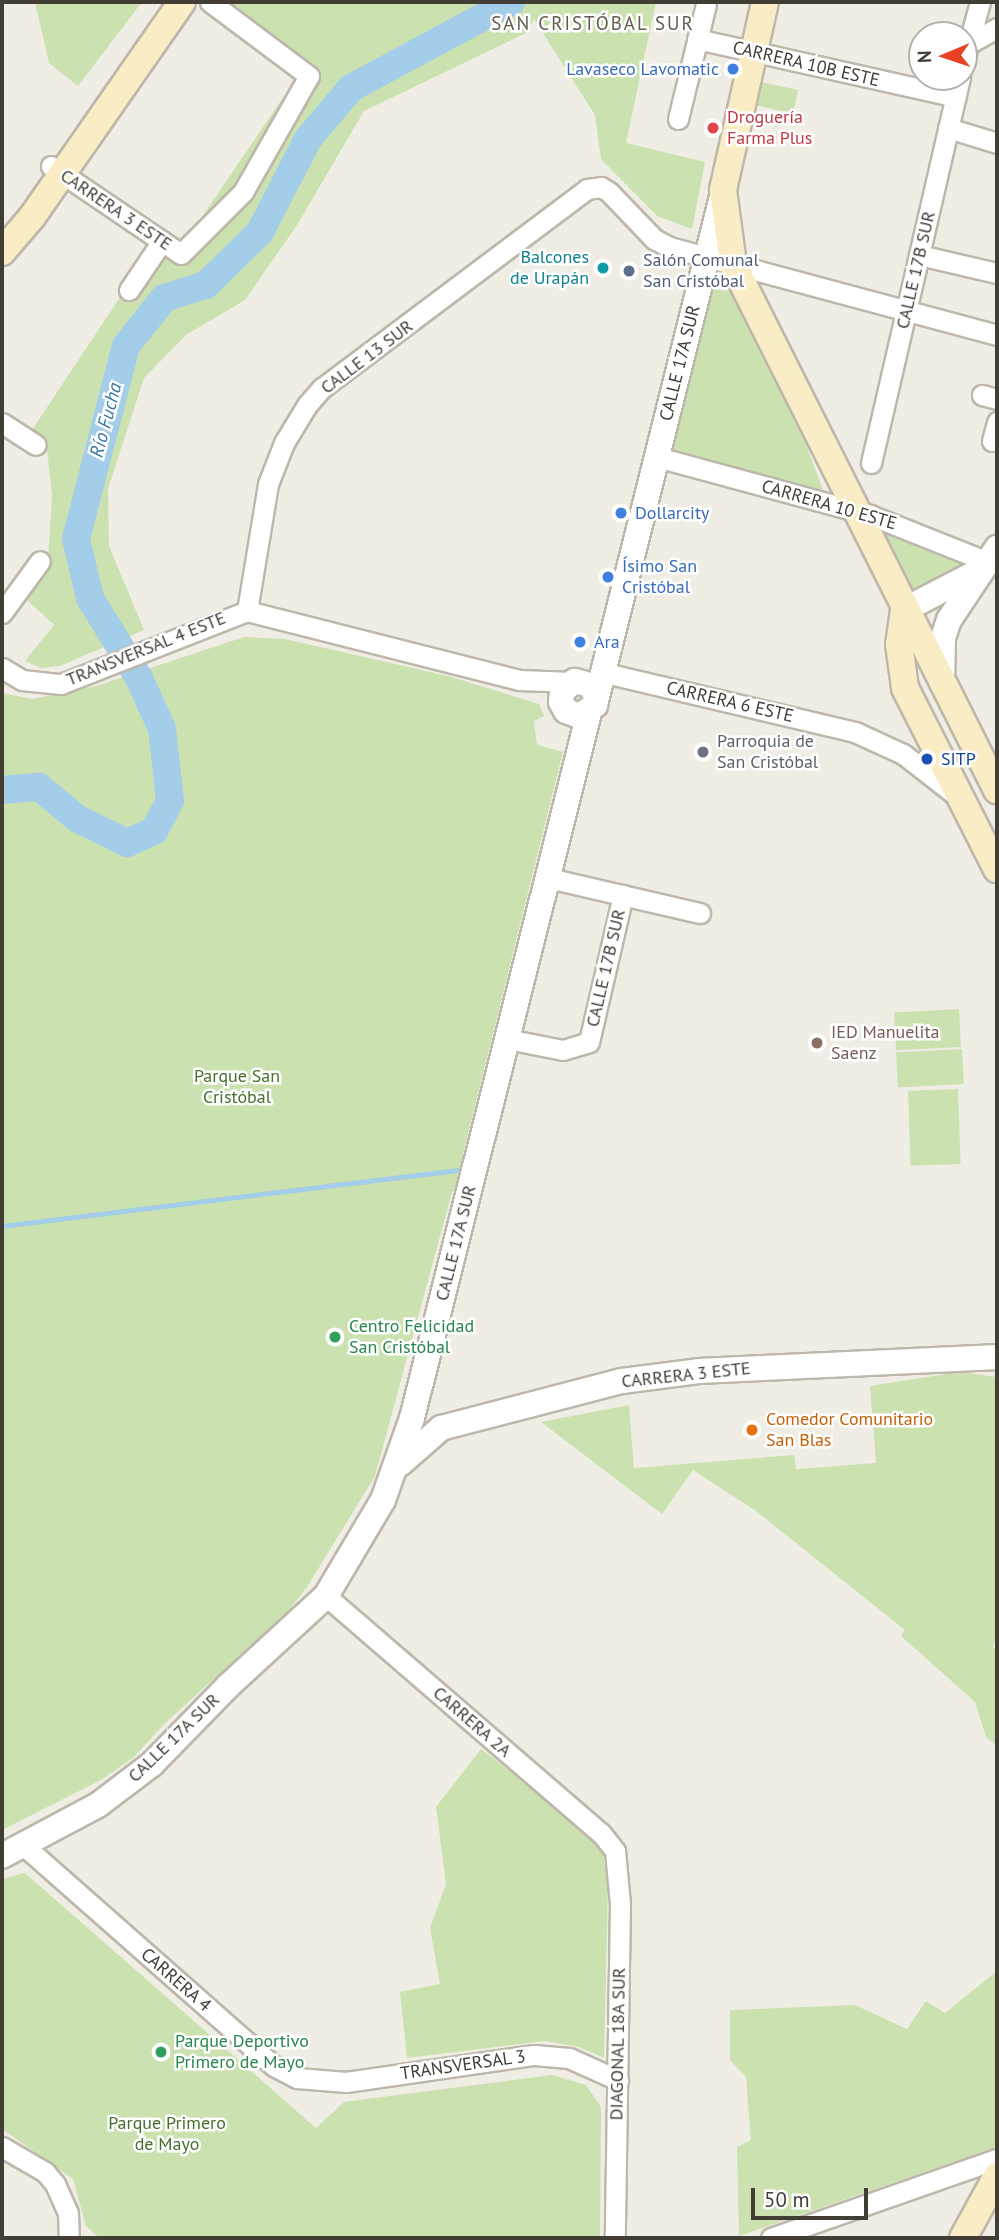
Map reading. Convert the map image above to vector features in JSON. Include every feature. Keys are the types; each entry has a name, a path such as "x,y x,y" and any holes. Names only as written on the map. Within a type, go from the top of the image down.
{"main road":[{"path":"2,252 57,170 182,2"},
{"name":"CALLE 17A SUR","path":"723,190 765,2"},
{"path":"723,190 733,264 904,610 997,790"},
{"path":"904,610 899,644 905,688 997,869"},
{"path":"963,2238 997,2176"}],"street":[{"name":"CARRERA 3 ESTE","path":"57,170 181,254 243,192 309,76 211,2"},
{"path":"975,21 980,2"},
{"path":"678,119 706,4"},
{"path":"978,43 997,28"},
{"name":"CARRERA 10B ESTE","path":"697,39 956,97"},
{"name":"CALLE 17B SUR","path":"871,463 957,91"},
{"path":"948,128 997,143"},
{"name":"CALLE 13 SUR","path":"247,611 268,484 284,443 307,405 322,388 587,189 603,188 654,239 706,257"},
{"name":"CALLE 17A SUR","path":"12,1850 97,1805 135,1779 326,1596 396,1469 421,1381 579,753 581,694 609,642 723,190"},
{"path":"129,290 162,241"},
{"path":"919,256 997,273"},
{"path":"706,257 997,335"},
{"path":"2,423 36,445"},
{"name":"CARRERA 10 ESTE","path":"657,457 855,511 994,558"},
{"path":"904,610 960,583 994,558"},
{"path":"942,684 943,638 949,620 994,558"},
{"path":"2,613 40,561"},
{"name":"TRANSVERSAL 4 ESTE","path":"3,672 46,685 103,667 247,611"},
{"name":"CARRERA 6 ESTE","path":"247,611 581,694 855,732 903,754 963,801"},
{"path":"548,878 700,913"},
{"name":"CALLE 17B SUR","path":"507,1040 564,1051 589,1042 624,895"},
{"name":"CARRERA 3 ESTE","path":"396,1469 430,1434 452,1424 647,1376 997,1357"},
{"path":"421,1381 429,1406 452,1424"},
{"name":"CARRERA 2A","path":"326,1596 601,1833 614,1851"},
{"name":"CARRERA 4","path":"12,1850 274,2066 297,2078 346,2082"},
{"name":"DIAGONAL 18A SUR","path":"614,1851 620,1904 615,2238"},
{"name":"TRANSVERSAL 3","path":"346,2082 534,2055 569,2058 618,2080"},
{"path":"2,2147 45,2172 64,2200 69,2238"},
{"path":"771,2238 997,2159"}],"green space":[{"path":"35,2 142,2 78,86 49,63"},
{"path":"229,2 656,2 626,143 705,162 692,229 657,216 601,159 595,115 534,19 526,33 364,111 297,225 245,300 186,335 144,378 108,489 109,546 144,630 60,666 41,668 25,661 54,625 24,597 48,561 52,495 47,450 28,436 156,243 176,255 308,61"},
{"path":"761,82 798,90 793,113 756,105"},
{"path":"713,289 730,291 806,445 823,490 672,451"},
{"path":"872,527 946,554 975,566 909,597"},
{"name":"Parque San Cristóbal","path":"244,637 285,639 448,676 539,704 544,716 534,721 537,745 563,752 463,1154 470,1158 466,1176 452,1192 375,1476 307,1587 287,1613 164,1724 134,1757 101,1780 2,1830 2,693 33,699 96,686"},
{"path":"959,1009 961,1047 896,1050 894,1012"},
{"path":"962,1049 964,1084 898,1087 896,1052"},
{"path":"958,1089 961,1164 911,1166 908,1091"},
{"path":"959,1372 997,1377 997,1635 993,1647 997,1650 997,1746 986,1737 975,1702 901,1636 905,1630 756,1511 693,1470 662,1514 541,1422 629,1405 634,1468 794,1455 796,1469 876,1463 870,1386"},
{"path":"481,1749 587,1829 603,1854 608,1885 604,2058 579,2047 545,2041 407,2058 400,1992 440,1984 430,1928 446,1884 436,1807"},
{"name":"Parque Primero de Mayo","path":"25,1873 316,2128 344,2102 552,2075 586,2085 601,2107 600,2238 99,2238 86,2226 73,2179 2,2129 2,1879"},
{"path":"997,1971 997,2147 739,2236 737,2147 751,2140 746,2077 730,2060 730,2010 855,2005 907,2029 926,2001 945,2013"}],"waterway":[{"name":"Río Fucha","path":"2,790 39,787 78,819 127,843 154,831 170,801 162,729 139,678 90,598 76,539 126,346 164,298 206,285 260,232 308,139 351,88 511,2"},
{"path":"2,1226 463,1169"}],"place":[{"name":"Lavaseco Lavomatic","path":"733,69"},
{"name":"Droguería Farma Plus","path":"713,128"},
{"name":"Balcones de Urapán","path":"603,268"},
{"name":"Salón Comunal San Cristóbal","path":"629,271"},
{"name":"Dollarcity","path":"621,513"},
{"name":"Ísimo San Cristóbal","path":"608,577"},
{"name":"Ara","path":"580,642"},
{"name":"Parroquia de San Cristóbal","path":"703,752"},
{"name":"SITP","path":"927,759"},
{"name":"IED Manuelita Saenz","path":"817,1043"},
{"name":"Centro Felicidad San Cristóbal","path":"335,1337"},
{"name":"Comedor Comunitario San Blas","path":"752,1430"},
{"name":"Parque Deportivo Primero de Mayo","path":"161,2052"}],"district":[{"name":"SAN CRISTÓBAL SUR","path":"593,24"}]}
